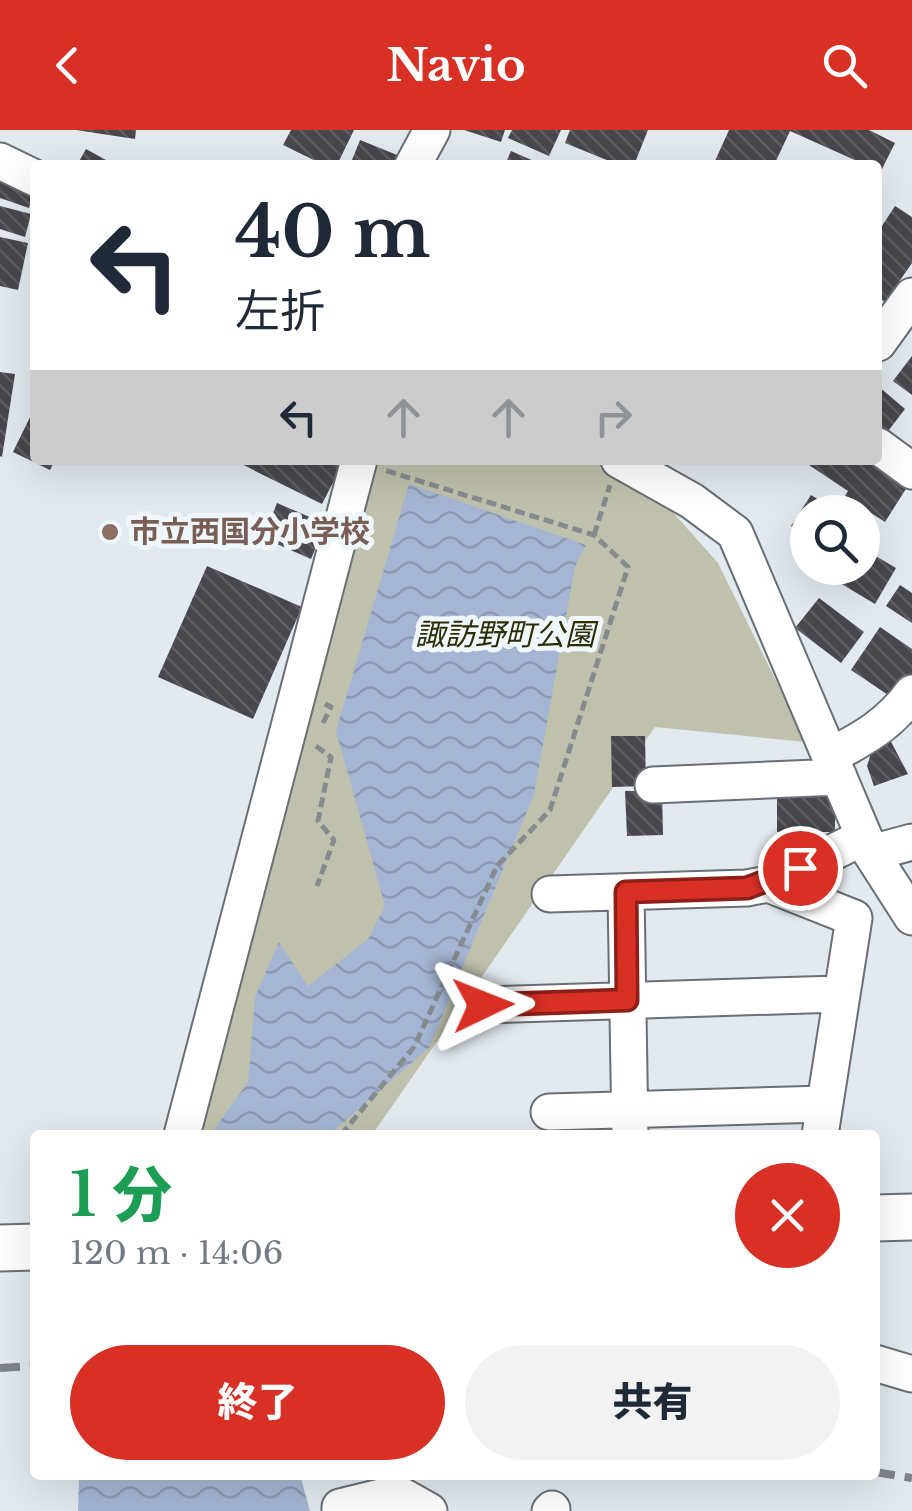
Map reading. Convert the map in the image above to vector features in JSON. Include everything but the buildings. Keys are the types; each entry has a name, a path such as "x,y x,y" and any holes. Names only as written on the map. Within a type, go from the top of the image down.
{"main road":[{"path":"880,1218 912,1217"},
{"path":"0,1248 30,1247"}],"street":[{"path":"416,160 432,130"},
{"path":"0,161 30,176"},
{"path":"882,337 912,296"},
{"path":"882,449 912,472"},
{"path":"183,1130 371,465"},
{"path":"615,469 692,501 736,533 867,845 912,917"},
{"path":"652,785 834,767 896,715 912,693"},
{"path":"550,894 768,884 867,845 912,842"},
{"path":"549,1112 629,1122 822,1119 854,918 768,884"},
{"path":"626,892 629,1122"},
{"path":"483,1005 839,994"},
{"path":"880,1365 912,1374"},
{"path":"340,1511 340,1507 397,1493 429,1511"}],"path":[{"path":"345,1130 414,1047 497,866 550,810 628,566 594,535 371,465"},
{"path":"594,535 615,469"},
{"path":"314,698 331,707 314,744 331,757 318,821 334,840 317,886"}],"green space":[{"name":"諏訪野町公園","path":"371,465 603,465 654,491 718,563 806,742 655,727 375,1130 187,1130"}],"water":[{"path":"409,484 586,545 575,567 534,795 429,1048 335,1130 214,1130 248,1082 255,997 279,942 308,986 368,939 385,906 336,731"},
{"path":"79,1480 301,1480 310,1511 78,1511"}],"railway":[{"path":"0,1368 30,1366"},
{"path":"880,1473 912,1478"}],"place":[{"name":"市立西国分小学校","path":"110,532"}],"route":[{"path":"483,1005 627,1000 626,892 747,888 768,884 800,868"}]}
